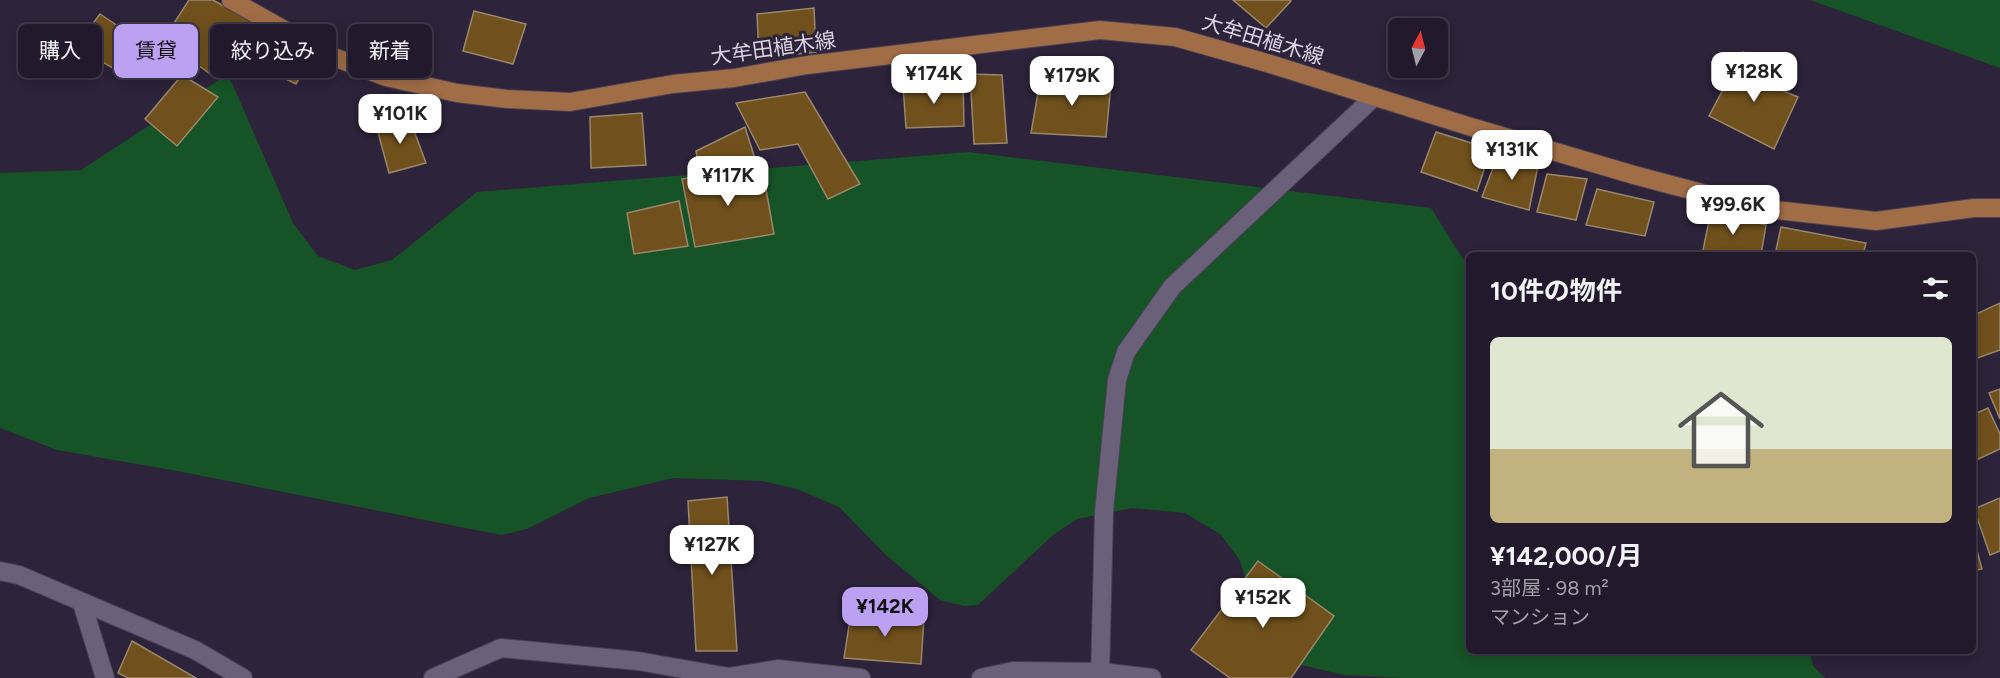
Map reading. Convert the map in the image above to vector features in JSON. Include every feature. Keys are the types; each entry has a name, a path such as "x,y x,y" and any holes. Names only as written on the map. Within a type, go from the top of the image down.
{"main road":[{"name":"大牟田植木線","path":"231,0 331,56 386,77 457,93 507,99 570,102 673,84 734,78 807,65 1100,30 1175,37 1634,175 1758,208 1876,221 1974,208 2000,208"}],"street":[{"path":"1100,675 1104,512 1117,380 1126,352 1172,287 1374,97"},
{"path":"0,571 19,575 195,650 243,678"},
{"path":"82,603 105,678"},
{"path":"433,678 501,648 638,661 729,677 778,669 861,678"},
{"path":"981,678 1013,671 1152,678"}],"green space":[{"path":"1810,0 2000,0 2000,68"},
{"path":"222,78 230,78 293,223 318,256 355,270 392,260 477,192 969,152 1431,208 1466,264 1466,654 1811,654 1813,666 1825,678 1402,678 1344,675 1285,661 1272,650 1239,559 1220,534 1185,513 1132,508 1077,519 1053,535 978,605 964,606 940,600 887,556 839,507 797,489 762,481 674,478 589,498 527,529 501,535 177,471 57,450 0,428 0,173 81,170"}],"building":[{"path":"189,0 213,0 255,23 210,24 210,74 198,65 198,24 173,24"},
{"path":"1233,0 1289,0 1291,1 1266,28"},
{"path":"814,8 816,52 759,58 757,14"},
{"path":"474,11 526,24 513,64 463,51"},
{"path":"100,14 115,24 114,69 102,62 102,24 92,24"},
{"path":"1743,52 1767,60 1757,80 1798,97 1774,149 1709,116"},
{"path":"970,74 1002,75 1007,143 974,144"},
{"path":"1041,75 1111,83 1106,137 1031,133"},
{"path":"179,78 187,78 218,97 177,146 145,119"},
{"path":"284,78 299,78 296,84"},
{"path":"963,80 964,126 906,128 903,85"},
{"path":"805,92 860,184 828,199 798,144 760,150 736,103"},
{"path":"642,113 646,165 591,168 590,117"},
{"path":"409,117 426,163 389,173 376,125"},
{"path":"745,127 756,162 699,170 696,151"},
{"path":"1436,132 1491,149 1477,191 1421,172"},
{"path":"1499,152 1539,161 1529,210 1482,197"},
{"path":"762,167 774,234 695,247 682,179"},
{"path":"1547,174 1587,179 1576,220 1537,212"},
{"path":"1597,189 1654,202 1645,236 1586,225"},
{"path":"679,201 688,246 634,254 627,213"},
{"path":"1711,211 1766,225 1762,252 1703,252"},
{"path":"1781,227 1866,243 1864,252 1776,252"},
{"path":"2000,303 2000,350 1976,359 1976,314"},
{"path":"2000,389 2000,419 1989,393"},
{"path":"1988,408 2000,434 2000,449 1976,460 1976,413"},
{"path":"727,497 737,651 696,651 688,501"},
{"path":"2000,498 2000,551 1990,555 1976,515 1976,508"},
{"path":"1976,547 1982,569 1976,570"},
{"path":"1258,561 1334,616 1291,678 1230,678 1191,650"},
{"path":"851,613 924,618 921,664 844,658"},
{"path":"132,641 196,678 128,678 118,673"}]}
